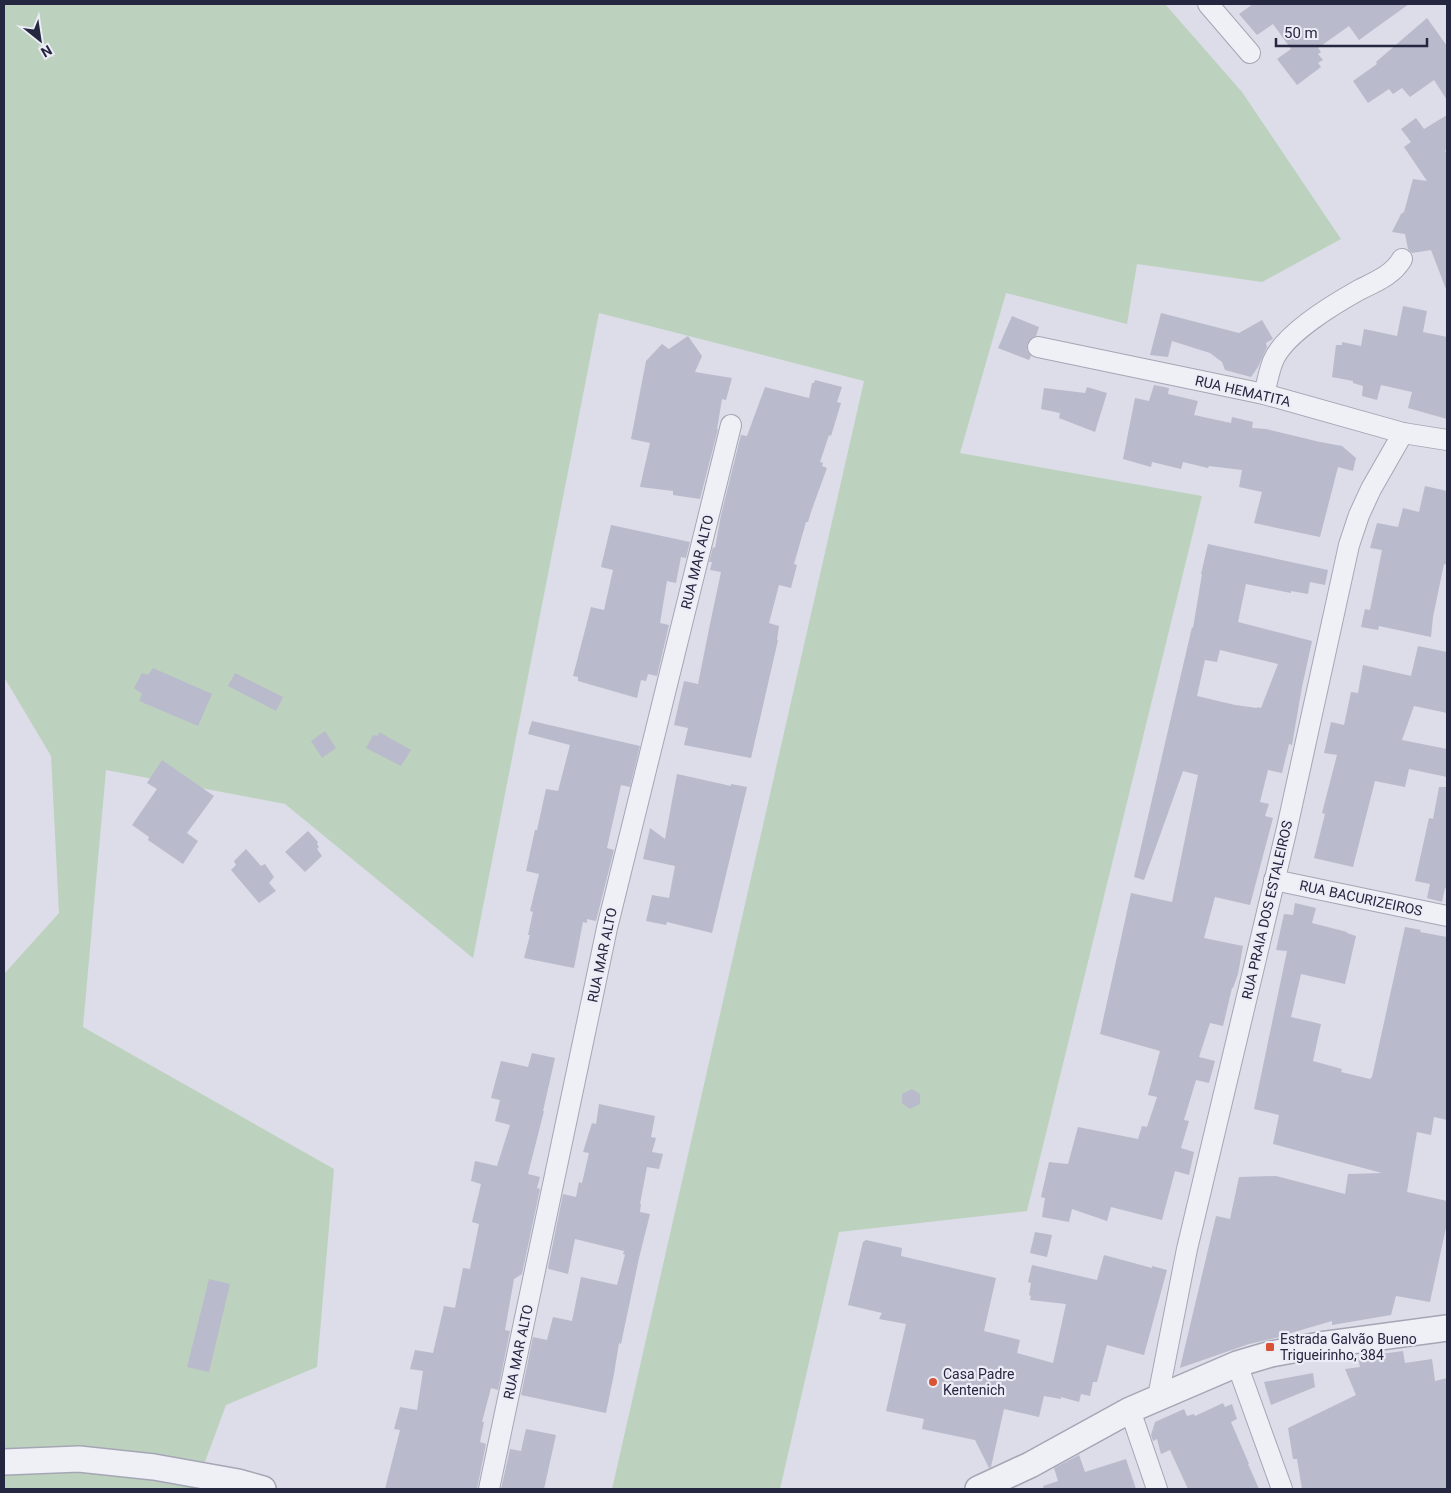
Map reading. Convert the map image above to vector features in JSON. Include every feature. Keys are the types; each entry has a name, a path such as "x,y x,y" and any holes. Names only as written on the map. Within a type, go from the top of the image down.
{"street":[{"path":"1208,4 1250,53"},
{"path":"1264,394 1274,359 1284,344 1296,332 1354,293 1385,276 1398,266 1402,258"},
{"name":"RUA HEMATITA","path":"1038,347 1264,394 1403,433 1447,440"},
{"name":"RUA MAR ALTO","path":"489,1489 607,928 731,425"},
{"name":"RUA PRAIA DOS ESTALEIROS","path":"1158,1397 1187,1249 1291,810 1349,545 1359,515 1371,489 1403,433"},
{"name":"RUA BACURIZEIROS","path":"1274,880 1447,916"},
{"path":"978,1489 1030,1465 1130,1410 1237,1364 1271,1354 1320,1345 1447,1328"},
{"path":"1237,1364 1282,1489"},
{"path":"1130,1410 1157,1489"},
{"path":"4,1462 79,1459 154,1467 238,1482 263,1489"}],"green space":[{"path":"4,4 1165,4 1242,92 1341,239 1262,282 1137,264 1127,324 1006,293 960,453 1202,496 1027,1211 839,1232 780,1489 612,1489 864,381 599,313 473,958 285,804 106,770 83,1027 334,1169 317,1367 226,1405 195,1489 4,1489 4,974 59,913 51,756 4,677"}],"building":[{"path":"1253,4 1409,4 1359,40 1349,26 1318,48 1321,52 1318,54 1323,60 1318,63 1321,67 1297,85 1277,59 1291,49 1273,24 1257,35 1239,14"},
{"path":"1427,18 1447,46 1447,100 1434,80 1410,97 1402,88 1393,94 1389,89 1368,103 1353,81 1377,64 1376,62"},
{"path":"1447,115 1447,148 1445,151 1447,154 1446,289 1431,250 1412,253 1408,249 1405,234 1392,232 1401,214 1404,212 1413,179 1427,181 1404,147 1411,142 1401,129 1416,118 1424,129"},
{"path":"1403,306 1427,311 1423,332 1447,337 1447,419 1408,408 1412,392 1381,385 1377,400 1362,396 1363,386 1353,383 1353,381 1332,377 1336,345 1342,345 1342,342 1361,346 1364,329 1397,336"},
{"path":"1161,313 1239,333 1262,320 1273,339 1266,343 1267,347 1251,377 1225,370 1222,362 1210,353 1172,341 1168,357 1150,355"},
{"path":"1012,316 1039,327 1036,336 1030,339 1027,344 1027,350 1031,356 1029,360 998,348"},
{"path":"688,336 702,356 695,372 732,378 726,400 722,399 718,429 700,499 673,495 673,491 640,487 650,443 631,439 646,361 662,344 669,349"},
{"path":"815,380 842,387 837,402 841,403 831,436 829,435 820,462 823,463 822,466 827,468 808,522 806,522 794,564 797,565 791,588 779,585 769,623 779,626 778,640 751,758 684,745 688,728 674,725 684,681 698,684 721,572 710,570 712,562 709,562 713,547 715,548 721,515 741,435 747,436 765,387 809,398 812,383"},
{"path":"1154,385 1169,388 1168,394 1198,401 1194,415 1231,423 1232,417 1253,422 1252,428 1266,429 1342,446 1356,458 1353,471 1338,467 1320,537 1254,523 1262,492 1239,487 1242,470 1209,466 1208,468 1183,462 1181,469 1152,462 1151,467 1123,459 1135,398 1149,401"},
{"path":"1087,387 1107,393 1095,432 1059,418 1060,413 1041,409 1044,388 1085,393"},
{"path":"1425,486 1447,491 1447,565 1444,564 1433,617 1431,637 1379,626 1378,630 1361,627 1365,609 1370,610 1382,550 1370,548 1377,523 1398,527 1403,508 1419,512"},
{"path":"611,525 690,542 686,558 681,557 676,583 667,581 660,623 669,625 657,676 648,674 646,681 641,680 637,698 578,681 578,677 573,676 591,607 604,610 613,570 601,567"},
{"path":"1208,544 1328,570 1325,585 1310,582 1308,594 1291,591 1291,593 1246,584 1238,622 1312,641 1292,745 1289,744 1282,773 1268,770 1260,802 1269,804 1265,816 1273,818 1250,905 1215,897 1204,938 1243,946 1238,974 1232,988 1223,1026 1210,1023 1199,1057 1215,1061 1209,1083 1196,1080 1184,1120 1189,1121 1181,1148 1194,1152 1189,1175 1175,1171 1162,1220 1111,1207 1107,1221 1072,1209 1069,1222 1042,1217 1045,1198 1041,1197 1049,1162 1068,1164 1078,1127 1138,1139 1142,1126 1147,1127 1157,1097 1148,1095 1160,1051 1100,1034 1131,893 1172,902 1198,775 1183,771 1144,880 1134,877 1193,628 1201,574","holes":["1220,650 1278,664 1261,708 1235,705 1197,696 1205,660 1217,662"]},
{"path":"1418,646 1447,652 1447,713 1414,706 1402,740 1447,749 1447,777 1409,769 1405,787 1375,781 1353,867 1314,858 1325,814 1322,813 1337,755 1324,753 1331,722 1344,725 1351,692 1358,693 1363,665 1411,676"},
{"path":"153,668 212,694 198,726 139,701 142,694 134,688 142,673 148,675"},
{"path":"235,673 283,697 276,711 228,686"},
{"path":"532,721 640,746 630,787 621,785 607,848 614,850 596,921 587,919 587,923 583,922 574,968 524,958 533,912 530,911 539,874 526,871 546,789 558,791 570,745 528,734"},
{"path":"325,731 336,748 322,758 311,741"},
{"path":"379,732 411,750 401,766 366,748 373,735 378,736"},
{"path":"162,760 214,796 187,833 198,841 183,864 148,840 149,837 132,825 157,789 147,783"},
{"path":"677,774 731,786 731,784 747,787 712,933 667,922 666,925 646,921 652,895 669,898 675,866 643,859 650,828 665,839"},
{"path":"1439,787 1447,787 1447,889 1445,888 1442,902 1427,898 1430,884 1415,881 1429,818 1433,819"},
{"path":"308,831 318,842 319,847 317,849 322,856 305,872 285,852"},
{"path":"246,849 261,866 265,864 274,877 269,883 276,891 259,903 231,870 236,865 234,861"},
{"path":"1295,903 1316,908 1312,923 1356,936 1345,984 1301,974 1291,1017 1321,1024 1313,1061 1342,1069 1341,1072 1370,1079 1372,1077 1405,927 1447,937 1447,1120 1434,1117 1431,1135 1417,1132 1407,1192 1447,1201 1447,1223 1430,1302 1396,1296 1391,1315 1332,1325 1332,1321 1284,1336 1249,1344 1180,1368 1216,1216 1230,1219 1239,1177 1276,1176 1345,1194 1348,1174 1382,1173 1273,1144 1279,1115 1254,1109 1287,951 1276,950 1284,914 1293,915"},
{"path":"532,1053 555,1058 528,1174 540,1177 537,1188 540,1189 522,1274 514,1279 505,1330 510,1331 498,1390 491,1388 482,1422 484,1422 480,1442 486,1444 477,1489 385,1489 400,1430 394,1429 400,1407 417,1410 423,1371 410,1369 415,1350 433,1353 444,1306 455,1308 463,1268 470,1269 479,1224 472,1222 481,1184 471,1181 475,1161 497,1166 510,1125 495,1121 500,1100 491,1098 501,1061 528,1067"},
{"path":"912,1089 920,1094 920,1104 910,1109 902,1103 902,1094"},
{"path":"599,1104 655,1116 651,1137 656,1138 652,1152 663,1154 659,1169 647,1167 640,1212 650,1214 621,1344 619,1343 606,1413 521,1395 533,1337 547,1340 553,1317 572,1321 581,1277 617,1285 625,1255 623,1254 624,1251 575,1239 568,1274 548,1268 563,1194 576,1197 579,1182 582,1183 589,1153 583,1152 592,1123 596,1124"},
{"path":"1035,1232 1052,1235 1047,1257 1030,1253"},
{"path":"866,1240 902,1248 901,1256 996,1278 984,1331 1020,1340 1017,1353 1053,1363 1066,1304 1030,1300 1031,1283 1028,1282 1032,1265 1097,1280 1104,1255 1152,1268 1152,1266 1167,1270 1144,1355 1107,1345 1097,1382 1093,1382 1090,1396 1081,1394 1079,1402 1061,1397 1061,1399 1044,1396 1039,1417 1004,1409 991,1467 989,1468 975,1440 922,1429 924,1419 886,1411 906,1324 879,1319 882,1313 848,1305 863,1242"},
{"path":"209,1279 230,1284 209,1372 187,1367"},
{"path":"1403,1351 1405,1363 1432,1359 1435,1381 1447,1378 1447,1489 1302,1489 1297,1459 1293,1459 1288,1428 1356,1395 1345,1369 1360,1367 1358,1357"},
{"path":"1313,1373 1315,1387 1271,1405 1264,1382"},
{"path":"1223,1403 1225,1407 1232,1404 1237,1419 1231,1422 1259,1489 1188,1489 1170,1450 1161,1454 1157,1439 1153,1441 1151,1435 1155,1422 1184,1409 1187,1416 1194,1414 1195,1416"},
{"path":"526,1429 556,1435 544,1489 501,1489 510,1449 521,1451"},
{"path":"1079,1455 1085,1472 1126,1459 1136,1489 1044,1489 1043,1486 1058,1481 1054,1468"}],"place":[{"name":"Estrada Galvão Bueno Trigueirinho, 384","path":"1270,1347"},
{"name":"Casa Padre Kentenich","path":"933,1382"}]}
